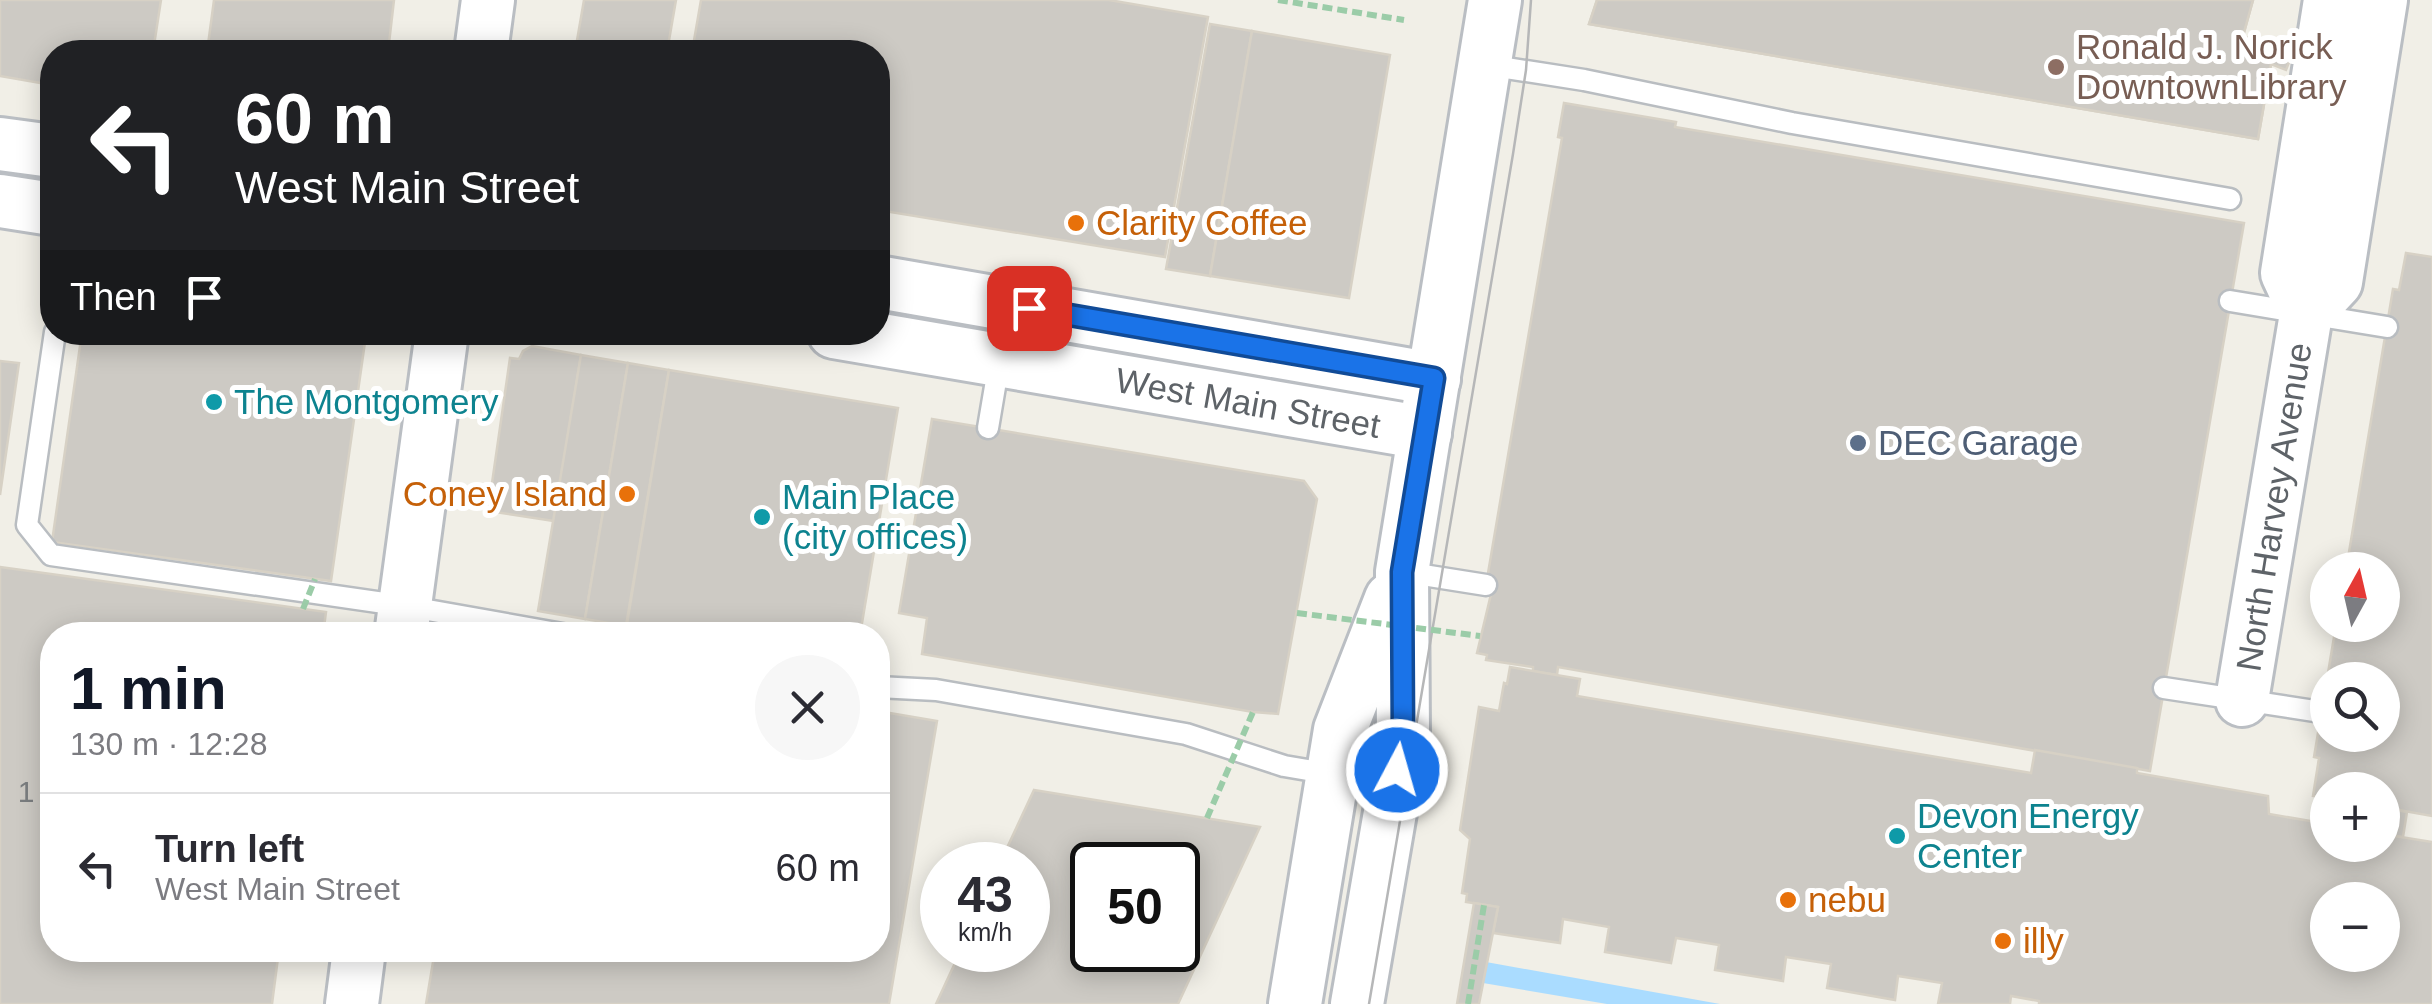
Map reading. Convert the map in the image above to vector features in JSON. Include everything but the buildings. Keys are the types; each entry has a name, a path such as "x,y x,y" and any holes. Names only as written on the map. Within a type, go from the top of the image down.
{"main road":[{"path":"483,40 488,0"},
{"path":"1357,1004 1403,737 1402,572 1496,0"},
{"name":"North Harvey Avenue","path":"2306,314 2287,273 2330,0"},
{"name":"North Harvey Avenue","path":"2242,700 2306,314 2336,282 2381,0"},
{"path":"0,144 40,149"},
{"path":"0,202 40,207"},
{"name":"West Main Street","path":"890,284 1434,378"},
{"name":"West Main Street","path":"890,342 1425,433"},
{"path":"403,621 440,345"},
{"path":"1295,1004 1340,730 1402,572"},
{"path":"352,1004 357,962"}],"lane":[{"path":"1487,65 2230,199"},
{"path":"2230,301 2387,328"},
{"path":"52,345 27,525 51,555 403,621"},
{"path":"988,428 1000,361"},
{"path":"1402,572 1486,585"},
{"path":"890,688 936,690 1186,734 1284,766 1333,774"},
{"path":"2164,688 2310,710"}],"path":[{"path":"1278,0 1404,20"},
{"path":"303,609 315,579"},
{"path":"1297,614 1480,636"},
{"path":"1207,818 1252,712"},
{"path":"1468,1004 1484,905"}],"water":[{"path":"1486,962 1720,1004 1607,1004 1483,983"}],"tram line":[{"path":"1369,1004 1513,154 1526,70 1531,0"}],"place":[{"name":"Ronald J. Norick DowntownLibrary","path":"2056,67"},
{"name":"Clarity Coffee","path":"1076,223"},
{"name":"The Montgomery","path":"214,402"},
{"name":"DEC Garage","path":"1858,443"},
{"name":"Coney Island","path":"627,494"},
{"name":"Main Place (city offices)","path":"762,517"},
{"name":"Devon Energy Center","path":"1897,836"},
{"name":"nebu","path":"1788,900"},
{"name":"illy","path":"2003,941"}],"route":[{"path":"1029,308 1434,378 1402,572 1403,737 1397,770"}]}
